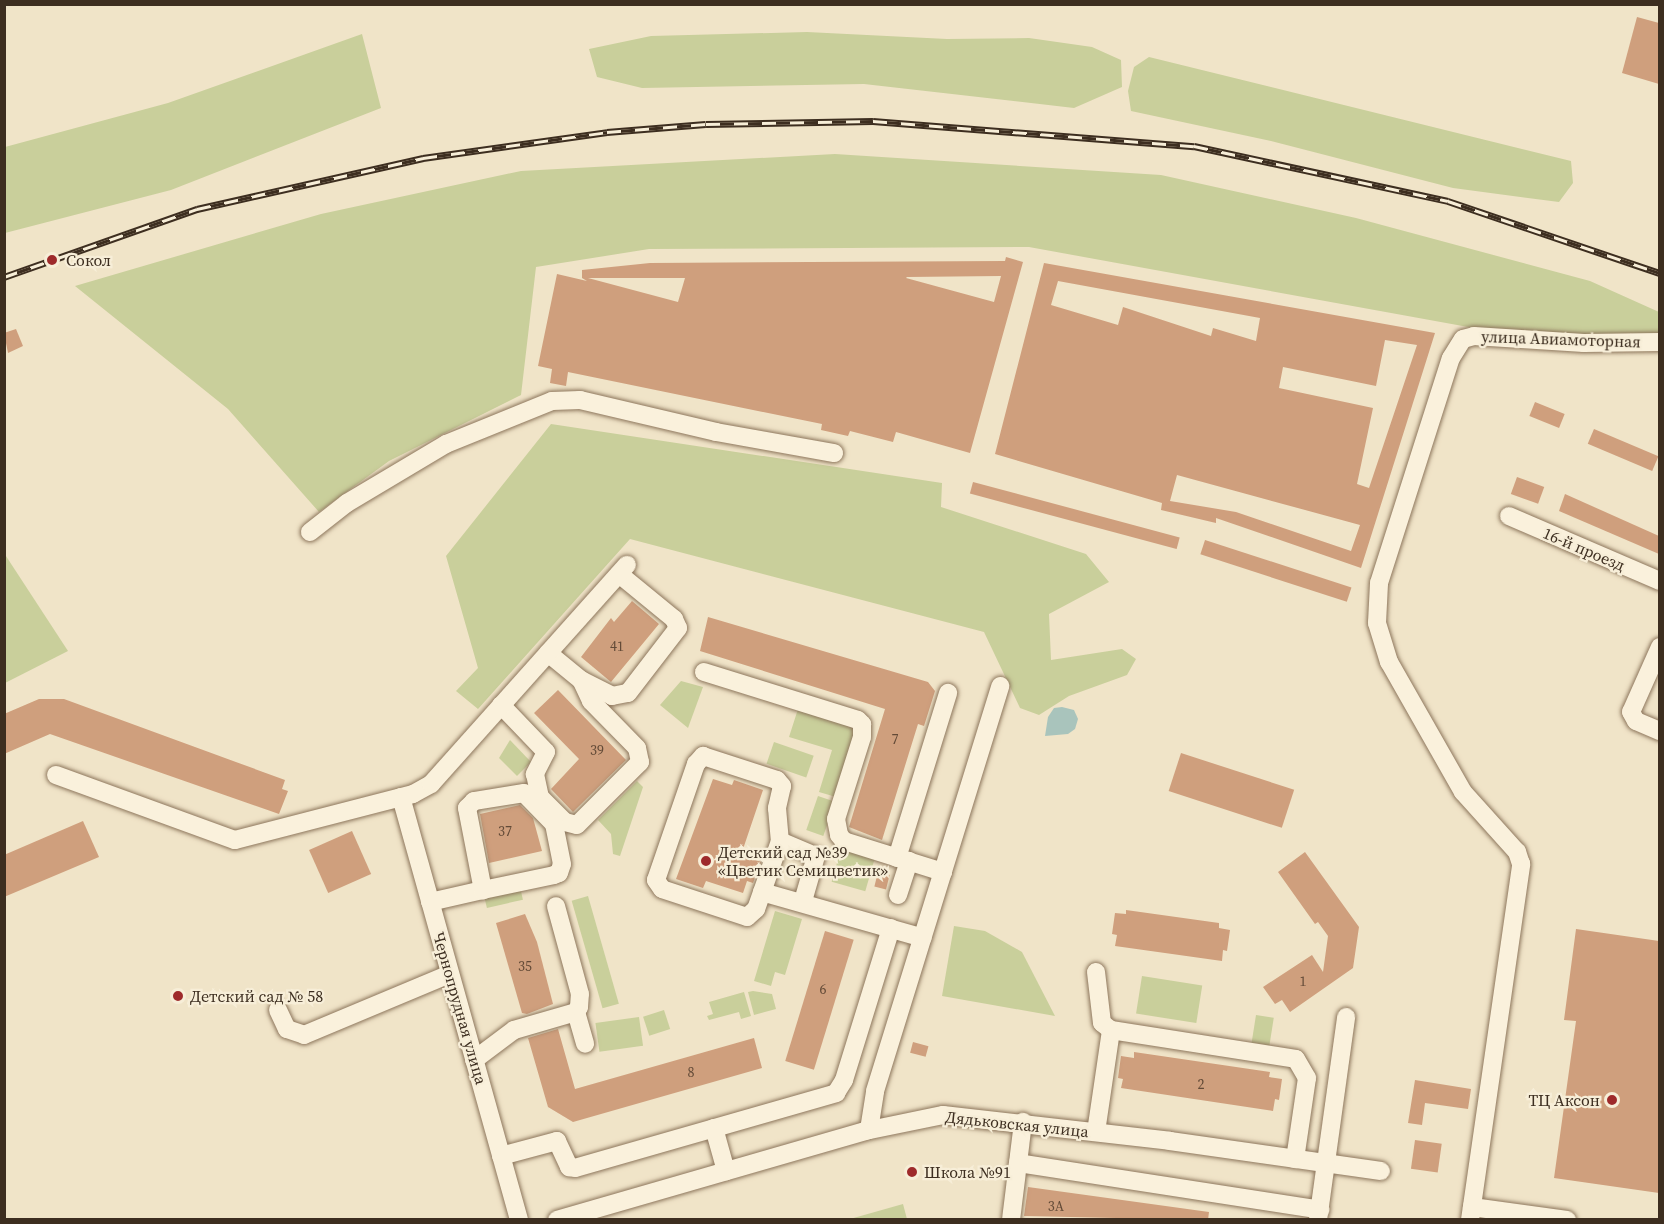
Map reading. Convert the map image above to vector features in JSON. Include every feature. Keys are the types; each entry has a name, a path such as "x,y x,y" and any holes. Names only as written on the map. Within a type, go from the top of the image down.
{"street":[{"name":"улица Авиамоторная","path":"1471,1213 1521,864 1517,852 1463,792 1421,722 1389,662 1376,607 1379,583 1447,369 1463,339 1474,336 1584,344 1659,342"},
{"path":"310,532 347,503 446,444 552,401 580,400 716,432 834,453"},
{"name":"16-й проезд","path":"1509,516 1659,581"},
{"path":"56,775 235,840 401,797 430,784 623,569 677,623 675,636 624,696 612,696 581,680 548,653"},
{"path":"1659,647 1631,705 1636,721 1659,731"},
{"path":"704,672 858,720 862,724 862,738 836,828 844,841 943,872"},
{"path":"501,705 546,752 535,774 540,797 565,822 577,825 640,762 637,748 591,701 581,680"},
{"path":"869,1130 875,1091 1000,686"},
{"path":"898,895 903,859 948,693"},
{"path":"708,756 781,782 777,808 780,841 762,892 752,915 747,917 658,885 658,874 699,758 708,756"},
{"path":"430,902 554,875 562,869 554,824 524,793 474,801 467,808 483,890"},
{"name":"Чернопрудная улица","path":"401,797 519,1220"},
{"path":"780,841 816,856 803,901"},
{"path":"762,892 793,902 803,901 922,938"},
{"path":"555,906 580,994 576,1012 585,1044"},
{"path":"501,1156 557,1141 569,1167 574,1168 829,1095 841,1088 891,928"},
{"path":"1096,972 1102,1023 1111,1030 1296,1059 1307,1078 1295,1159"},
{"path":"278,1010 290,1032 304,1035 450,974"},
{"path":"474,1060 514,1030 576,1012"},
{"path":"1018,1163 1319,1215 1346,1017"},
{"path":"1096,1131 1111,1030"},
{"name":"Дядьковская улица","path":"557,1220 869,1130 943,1115 1096,1131 1381,1172"},
{"path":"1011,1220 1023,1122"},
{"path":"714,1128 726,1170"},
{"path":"1471,1213 1567,1220"}],"green space":[{"path":"807,32 947,39 1029,38 1092,47 1121,60 1122,87 1074,108 864,84 642,88 597,77 589,49 651,36"},
{"path":"362,34 381,108 171,190 5,233 5,147 168,103"},
{"path":"1149,57 1571,161 1573,183 1559,202 1453,188 1271,141 1131,111 1128,91 1134,67"},
{"path":"835,154 1161,175 1356,218 1590,281 1659,312 1660,337 1600,351 1029,247 649,249 536,267 521,395 389,461 319,512 228,409 75,286 321,214 521,171"},
{"path":"551,424 942,483 941,507 1086,554 1109,582 1049,614 1051,660 1122,649 1136,659 1127,675 1069,696 1039,715 1020,708 984,632 630,539 478,709 456,691 478,668 446,556"},
{"path":"4,553 68,651 5,683 4,683"},
{"path":"681,681 703,687 688,728 660,705"},
{"path":"798,709 857,728 836,797 819,792 832,750 789,737"},
{"path":"510,740 531,762 517,776 499,758"},
{"path":"774,742 814,756 806,777 767,764"},
{"path":"637,781 643,787 620,856 613,854 611,834 598,820"},
{"path":"818,796 835,802 823,836 806,830"},
{"path":"841,849 875,859 865,891 832,882"},
{"path":"520,887 523,900 487,908 484,895"},
{"path":"588,896 619,1004 603,1008 572,901"},
{"path":"775,911 802,919 785,975 775,972 771,986 754,981"},
{"path":"954,926 985,931 1022,952 1055,1016 942,996"},
{"path":"1142,976 1202,986 1196,1023 1136,1014"},
{"path":"744,992 751,1016 741,1019 739,1012 709,1020 707,1016 713,1014 709,1002"},
{"path":"748,992 772,994 776,1009 754,1015"},
{"path":"664,1010 670,1029 649,1036 643,1017"},
{"path":"1256,1015 1274,1018 1269,1045 1252,1043"},
{"path":"639,1017 643,1046 599,1052 595,1023"},
{"path":"903,1204 907,1219 850,1219"}],"water":[{"path":"1054,708 1074,710 1078,719 1075,729 1068,734 1045,736 1048,717"}],"building":[{"path":"1637,17 1659,23 1659,84 1622,73"},
{"path":"1006,257 1023,262 970,453 896,432 893,442 850,431 848,436 821,430 822,424 568,372 566,386 550,383 552,369 538,366 557,274 587,281 582,278 582,270 650,263 1005,261","holes":["1001,276 994,302 906,278 907,277","588,278 685,278 678,302"]},
{"path":"1044,263 1435,333 1361,568 1216,518 1216,523 1161,510 1162,503 995,454","holes":["1058,281 1260,318 1256,341 1213,328 1211,336 1123,307 1118,325 1051,305","1385,340 1417,345 1369,488 1357,484 1373,408 1279,388 1283,367 1376,386","1177,475 1360,525 1351,551 1236,512 1170,501"]},
{"path":"16,329 23,346 8,353 4,333"},
{"path":"1535,402 1565,414 1559,428 1529,416"},
{"path":"1594,429 1658,456 1652,471 1588,444"},
{"path":"1517,477 1544,487 1538,504 1511,494"},
{"path":"973,482 1180,537 1177,549 970,494"},
{"path":"1565,494 1659,536 1659,554 1559,511"},
{"path":"1205,540 1351,588 1347,602 1200,554"},
{"path":"632,601 659,624 611,682 581,657 611,618 614,622"},
{"path":"708,617 928,682 935,691 924,726 918,724 882,840 849,827 885,709 700,651"},
{"path":"558,690 626,760 573,812 551,789 579,759 534,713"},
{"path":"39,699 64,699 285,780 282,789 288,791 279,814 50,734 4,754 4,714"},
{"path":"1181,753 1294,790 1282,828 1169,791"},
{"path":"713,779 732,785 734,780 763,790 741,855 761,862 753,883 747,881 743,893 706,881 703,888 676,879"},
{"path":"520,805 533,818 542,851 489,863 480,814"},
{"path":"83,821 99,857 4,897 4,855"},
{"path":"352,831 371,874 328,893 309,850"},
{"path":"1305,852 1359,927 1353,968 1290,1012 1282,1000 1275,1004 1263,987 1312,955 1323,972 1328,936 1318,922 1315,924 1278,872"},
{"path":"878,872 890,875 886,889 874,887"},
{"path":"1126,910 1219,923 1219,928 1230,930 1227,951 1223,950 1222,961 1115,946 1117,935 1112,934 1115,913 1126,914"},
{"path":"525,914 537,942 553,1004 527,1014 522,1013 496,923"},
{"name":"ТЦ Аксон","path":"1576,929 1659,941 1659,1193 1554,1178 1576,1021 1564,1020"},
{"path":"825,931 854,940 814,1070 785,1061"},
{"path":"558,1029 575,1089 754,1038 762,1068 573,1122 548,1107 528,1038"},
{"path":"913,1042 928,1046 926,1057 910,1053"},
{"path":"1134,1052 1270,1072 1269,1077 1282,1079 1279,1100 1275,1099 1273,1111 1121,1088 1123,1079 1118,1078 1121,1056 1134,1058"},
{"path":"1415,1080 1471,1089 1468,1109 1425,1103 1422,1125 1408,1123"},
{"path":"1415,1140 1442,1144 1438,1172 1411,1169"},
{"path":"1028,1187 1209,1212 1208,1220 1024,1216"}],"railway":[{"path":"4,277 197,209 423,158 607,132 706,124 873,121 1194,146 1448,201 1660,273"}],"place":[{"name":"Сокол","path":"52,260"},
{"name":"Детский сад №39 «Цветик Семицветик»","path":"706,861"},
{"name":"Детский сад № 58","path":"178,996"},
{"name":"ТЦ Аксон","path":"1612,1100"},
{"name":"Школа №91","path":"912,1172"}]}
